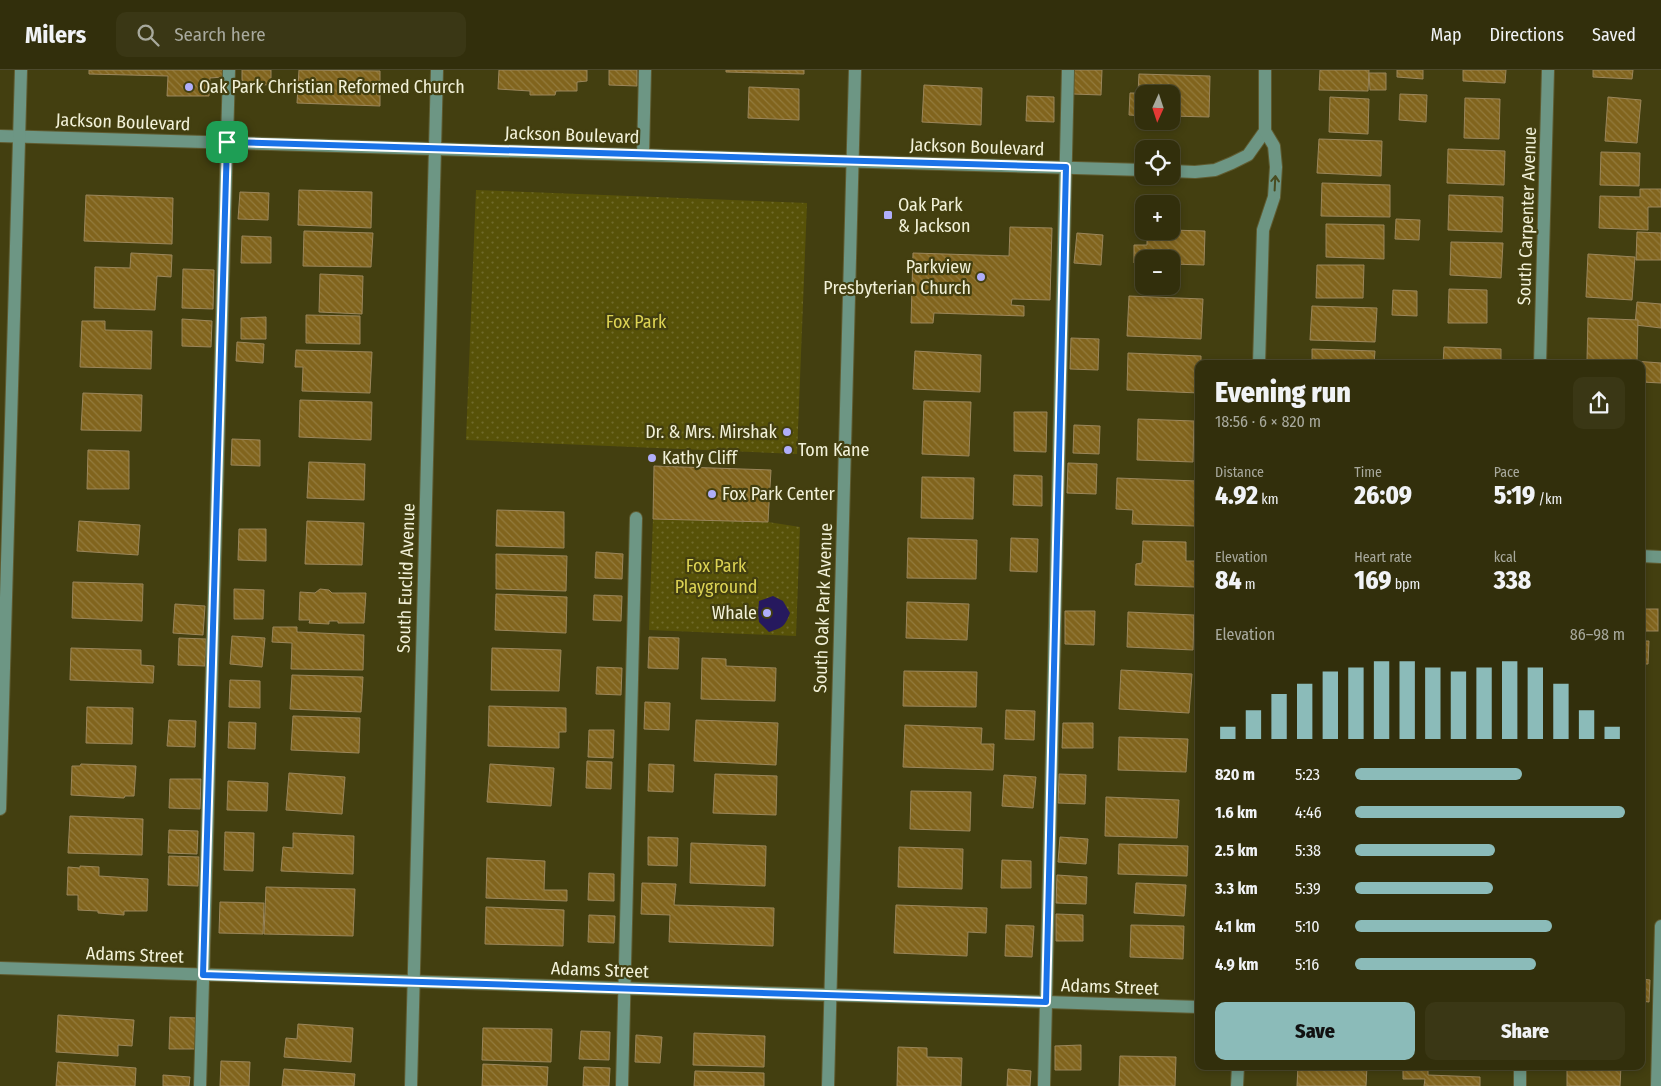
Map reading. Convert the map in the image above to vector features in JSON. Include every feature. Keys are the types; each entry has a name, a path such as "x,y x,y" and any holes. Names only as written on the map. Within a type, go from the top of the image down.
{"street":[{"path":"0,809 20,70"},
{"path":"200,1086 229,70"},
{"name":"South Euclid Avenue","path":"410,1086 437,70"},
{"path":"643,154 645,70"},
{"name":"South Oak Park Avenue","path":"828,1086 855,70"},
{"path":"1044,1086 1068,70"},
{"path":"1259,360 1263,230 1274,197 1276,167 1274,146 1265,131 1265,70"},
{"name":"South Carpenter Avenue","path":"1540,360 1548,70"},
{"path":"1180,171 1215,170 1248,155 1265,131"},
{"name":"Jackson Boulevard","path":"0,136 1135,170"},
{"path":"622,1086 636,518"},
{"path":"1645,556 1661,557"},
{"path":"1657,1086 1661,926"},
{"name":"Adams Street","path":"0,968 1195,1007"},
{"path":"1237,1086 1238,1070"},
{"path":"1520,1070 1520,1086"}],"green space":[{"name":"Fox Park","path":"476,190 807,203 797,454 466,440"},
{"name":"Fox Park Playground","path":"653,519 768,522 800,527 796,636 649,630"}],"shaded area":[{"path":"773,596 783,601 790,613 782,626 769,632 759,622 759,601"}],"building":[{"name":"Oak Park Christian Reformed Church","path":"89,70 223,70 223,77 210,78 209,96 167,96 168,76 89,74"},
{"path":"242,70 271,70 271,85 242,84"},
{"path":"299,70 380,71 380,106 297,103"},
{"path":"499,70 587,70 587,81 577,82 577,91 556,91 555,95 530,95 530,91 498,89"},
{"path":"609,70 637,70 637,86 609,85"},
{"path":"726,70 804,70 804,74 726,72"},
{"path":"1074,70 1102,70 1101,95 1073,94"},
{"path":"1320,70 1369,70 1368,91 1319,90"},
{"path":"1397,70 1423,70 1423,79 1397,77"},
{"path":"1463,70 1506,70 1505,83 1463,81"},
{"path":"1593,70 1633,70 1632,79 1593,77"},
{"path":"1369,73 1386,73 1386,90 1370,90"},
{"path":"1139,74 1210,76 1209,117 1180,116 1180,85 1138,85"},
{"path":"924,85 982,88 981,125 922,122"},
{"path":"749,87 799,89 799,120 748,118"},
{"path":"1130,93 1135,93 1135,115 1129,115"},
{"path":"1400,94 1427,95 1426,122 1399,120"},
{"path":"1027,96 1054,97 1054,122 1026,121"},
{"path":"1330,97 1369,99 1368,134 1329,132"},
{"path":"1608,97 1641,100 1637,143 1605,141"},
{"path":"1465,98 1500,99 1499,139 1464,138"},
{"path":"1319,139 1382,141 1381,176 1317,173"},
{"path":"1448,149 1505,151 1504,185 1447,183"},
{"path":"1601,152 1640,153 1639,186 1600,185"},
{"path":"1322,183 1390,185 1390,217 1321,216"},
{"path":"1640,189 1661,189 1661,207 1648,207 1648,230 1599,228 1600,196 1640,197"},
{"path":"299,190 372,192 371,228 298,225"},
{"path":"240,192 269,193 268,220 238,219"},
{"path":"86,195 173,198 172,244 84,241"},
{"path":"1449,195 1503,197 1502,232 1448,230"},
{"path":"1396,219 1420,220 1419,240 1395,239"},
{"path":"1326,224 1384,225 1384,259 1326,257"},
{"name":"Parkview Presbyterian Church","path":"1010,227 1052,228 1050,300 1012,299 1011,305 1024,306 1024,316 934,313 933,323 911,323 913,253 1009,256"},
{"path":"1180,230 1205,231 1204,265 1180,264 1180,250 1135,250 1134,263 1134,245 1147,245 1147,240 1180,240"},
{"path":"304,231 373,233 371,267 303,266"},
{"path":"1637,232 1661,233 1661,260 1636,260"},
{"path":"1077,233 1103,235 1101,265 1074,263"},
{"path":"242,236 271,237 271,263 241,263"},
{"path":"1451,242 1503,243 1501,278 1450,275"},
{"path":"131,253 172,255 171,277 157,276 155,310 94,308 95,267 130,268"},
{"path":"1588,254 1635,257 1632,300 1586,297"},
{"path":"1317,265 1364,265 1363,298 1316,298"},
{"path":"183,269 214,270 213,309 182,308"},
{"path":"320,274 363,276 362,314 319,312"},
{"path":"1449,289 1487,290 1487,323 1448,323"},
{"path":"1393,290 1417,291 1417,316 1392,315"},
{"path":"1129,296 1203,299 1201,339 1127,336"},
{"path":"1637,302 1661,304 1661,328 1635,325"},
{"path":"1312,306 1377,308 1375,342 1310,340"},
{"path":"306,315 360,316 360,344 306,343"},
{"path":"266,317 266,339 241,339 241,318"},
{"path":"1588,318 1638,320 1637,360 1587,360"},
{"path":"182,319 212,321 211,347 182,346"},
{"path":"82,321 105,321 105,330 152,331 151,369 80,367"},
{"path":"1071,338 1099,339 1098,370 1070,369"},
{"path":"237,342 264,344 263,363 236,361"},
{"path":"1444,347 1501,349 1501,360 1443,360"},
{"path":"1312,349 1375,351 1374,360 1312,360"},
{"path":"296,350 372,352 370,393 302,391 303,367 295,367"},
{"path":"915,351 981,355 980,392 913,389"},
{"path":"1128,353 1201,356 1201,360 1195,360 1195,393 1127,390"},
{"path":"1645,362 1661,363 1661,383 1645,382"},
{"path":"83,393 142,395 141,431 81,430"},
{"path":"300,400 372,402 371,440 299,437"},
{"path":"924,401 971,402 969,456 922,454"},
{"path":"1014,412 1047,412 1046,452 1014,451"},
{"path":"1138,419 1194,421 1193,462 1137,460"},
{"path":"1074,425 1100,426 1099,454 1073,453"},
{"path":"232,439 260,440 260,466 231,465"},
{"path":"88,450 129,451 129,489 87,489"},
{"path":"309,462 365,464 364,500 307,498"},
{"path":"1068,463 1097,464 1096,494 1067,493"},
{"name":"Fox Park Center","path":"654,466 771,470 768,522 653,519"},
{"path":"1014,475 1042,476 1042,506 1013,505"},
{"path":"922,477 974,478 973,519 921,518"},
{"path":"1117,478 1195,481 1195,526 1132,524 1133,510 1116,509"},
{"path":"497,510 564,512 564,548 496,546"},
{"path":"79,521 140,525 138,555 77,551"},
{"path":"307,521 364,523 362,565 305,564"},
{"path":"239,529 266,529 266,561 238,560"},
{"path":"908,538 977,540 976,579 907,578"},
{"path":"1011,538 1038,539 1037,572 1010,571"},
{"path":"1143,541 1186,542 1186,561 1195,561 1195,587 1135,585 1136,564 1142,563"},
{"path":"596,552 623,554 622,579 595,578"},
{"path":"496,554 567,556 566,591 496,589"},
{"path":"73,582 143,584 142,621 72,618"},
{"path":"234,589 264,590 263,619 234,619"},
{"path":"320,589 329,590 332,593 366,593 364,623 329,621 329,624 309,623 310,620 299,620 300,592 315,593"},
{"path":"496,594 567,597 566,633 495,630"},
{"path":"594,595 622,596 621,621 593,620"},
{"path":"907,602 969,604 967,640 906,638"},
{"path":"175,604 205,606 203,635 173,633"},
{"path":"1645,609 1658,609 1658,631 1645,631"},
{"path":"1065,611 1095,611 1094,645 1065,644"},
{"path":"1128,612 1194,615 1193,650 1127,647"},
{"path":"273,627 297,627 297,632 364,635 363,670 291,669 292,643 272,642"},
{"path":"232,636 265,638 262,667 230,664"},
{"path":"649,637 679,638 678,669 648,668"},
{"path":"179,638 206,639 205,666 178,665"},
{"path":"1645,641 1649,641 1648,664 1645,664"},
{"path":"71,648 141,650 141,665 154,666 153,683 70,680"},
{"path":"492,648 561,650 559,691 491,690"},
{"path":"702,658 726,659 726,666 776,668 775,701 701,699"},
{"path":"597,667 622,668 621,695 596,694"},
{"path":"1121,670 1192,674 1189,713 1119,709"},
{"path":"904,671 977,672 976,707 903,706"},
{"path":"292,675 363,677 361,712 290,709"},
{"path":"230,680 260,681 260,708 229,707"},
{"path":"645,702 670,703 669,730 644,729"},
{"path":"489,706 566,708 566,732 559,732 559,748 488,746"},
{"path":"87,707 133,708 132,744 86,743"},
{"path":"1006,710 1035,711 1034,740 1005,739"},
{"path":"293,716 360,718 359,753 291,750"},
{"path":"169,720 196,721 195,747 167,746"},
{"path":"696,720 778,723 776,765 694,761"},
{"path":"229,722 256,723 255,749 228,748"},
{"path":"1063,723 1093,723 1093,748 1062,748"},
{"path":"905,725 982,728 981,744 994,744 993,770 903,767"},
{"path":"589,730 614,730 613,758 588,757"},
{"path":"1119,737 1188,739 1186,772 1118,770"},
{"path":"587,761 612,762 611,789 586,788"},
{"path":"81,764 136,766 134,796 125,796 124,798 71,795 72,766 80,766"},
{"path":"490,764 554,768 551,806 487,802"},
{"path":"649,764 674,765 673,792 648,791"},
{"path":"289,773 345,777 342,814 286,810"},
{"path":"715,774 777,776 776,815 713,813"},
{"path":"1059,774 1086,775 1085,804 1058,803"},
{"path":"1004,775 1036,777 1033,808 1002,806"},
{"path":"170,779 201,779 200,809 169,808"},
{"path":"228,781 268,783 267,811 227,810"},
{"path":"911,791 971,792 970,831 910,829"},
{"path":"1106,797 1179,800 1177,838 1105,836"},
{"path":"70,816 143,819 142,855 68,853"},
{"path":"169,830 198,831 197,854 168,853"},
{"path":"225,832 254,833 253,871 224,870"},
{"path":"293,833 354,836 353,874 281,871 283,847 293,848"},
{"path":"648,837 678,838 677,866 648,865"},
{"path":"1060,837 1088,839 1086,864 1058,862"},
{"path":"691,843 766,846 765,886 690,883"},
{"path":"1119,844 1188,846 1187,876 1118,874"},
{"path":"899,847 963,849 962,889 898,887"},
{"path":"169,856 199,857 198,886 168,885"},
{"path":"487,858 545,861 544,890 567,890 567,901 486,898"},
{"path":"1002,860 1031,861 1031,888 1001,888"},
{"path":"80,866 99,867 99,876 148,879 147,911 124,911 124,915 78,910 78,895 67,895 68,867 80,868"},
{"path":"589,873 614,874 614,901 588,900"},
{"path":"1057,875 1087,877 1086,904 1056,903"},
{"path":"642,883 676,884 674,905 774,908 773,946 669,942 670,915 641,914"},
{"path":"1136,883 1186,885 1184,916 1134,913"},
{"path":"266,887 355,889 353,936 264,934"},
{"path":"220,902 264,903 263,934 219,933"},
{"path":"896,905 987,908 986,933 968,932 967,956 894,953"},
{"path":"486,907 564,910 563,946 485,944"},
{"path":"1056,914 1083,915 1083,941 1056,941"},
{"path":"589,915 615,916 614,943 588,942"},
{"path":"1006,925 1034,926 1032,957 1005,956"},
{"path":"1131,925 1184,926 1183,959 1130,957"},
{"path":"1645,979 1650,980 1649,1002 1645,1002"},
{"path":"58,1015 134,1020 132,1046 118,1045 118,1056 56,1052"},
{"path":"170,1017 197,1018 196,1049 169,1049"},
{"path":"298,1024 353,1028 351,1062 284,1057 286,1038 297,1039"},
{"path":"483,1028 552,1029 551,1062 482,1060"},
{"path":"581,1031 610,1032 609,1060 579,1059"},
{"path":"694,1033 765,1036 764,1067 693,1065"},
{"path":"636,1035 662,1037 660,1063 635,1062"},
{"path":"1081,1045 1081,1070 1055,1070 1055,1046"},
{"path":"898,1047 927,1048 927,1057 962,1058 961,1086 897,1086"},
{"path":"1120,1056 1176,1057 1175,1086 1119,1086"},
{"path":"221,1061 250,1062 249,1086 220,1086"},
{"path":"58,1062 136,1068 135,1086 56,1086"},
{"path":"483,1064 548,1067 547,1086 482,1086"},
{"path":"584,1067 610,1068 609,1086 583,1086"},
{"path":"284,1069 355,1074 354,1086 282,1086"},
{"path":"1008,1069 1031,1071 1030,1086 1007,1086"},
{"path":"1298,1070 1367,1070 1366,1086 1297,1086"},
{"path":"1403,1070 1428,1070 1428,1075 1480,1077 1480,1086 1424,1086 1425,1079 1403,1079"},
{"path":"1567,1070 1621,1070 1620,1086 1567,1086"},
{"path":"695,1071 764,1073 764,1086 694,1086"},
{"path":"163,1075 190,1077 189,1086 163,1086"}],"place":[{"name":"Oak Park Christian Reformed Church","path":"189,87"},
{"name":"Oak Park & Jackson","path":"888,215"},
{"name":"Parkview Presbyterian Church","path":"981,277"},
{"name":"Dr. & Mrs. Mirshak","path":"787,432"},
{"name":"Tom Kane","path":"788,450"},
{"name":"Kathy Cliff","path":"652,458"},
{"name":"Fox Park Center","path":"712,494"},
{"name":"Whale","path":"767,613"}],"route":[{"path":"227,142 1066,167 1046,1002 203,975 227,142"}]}
